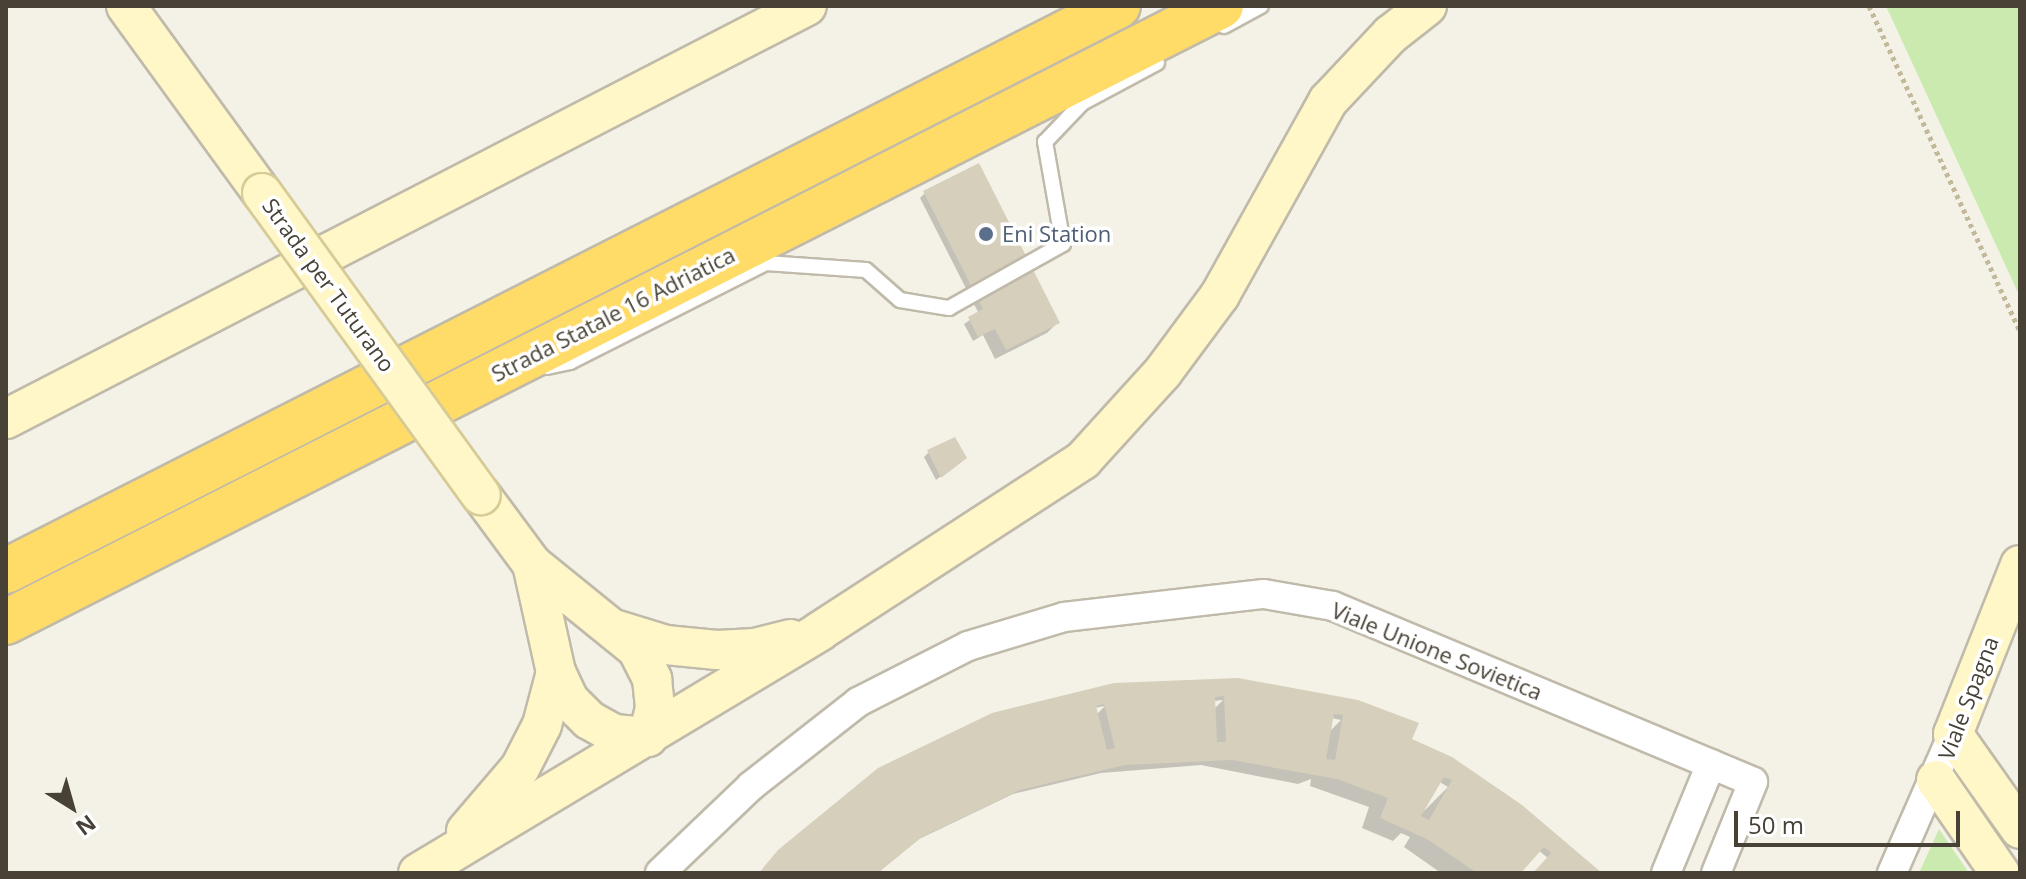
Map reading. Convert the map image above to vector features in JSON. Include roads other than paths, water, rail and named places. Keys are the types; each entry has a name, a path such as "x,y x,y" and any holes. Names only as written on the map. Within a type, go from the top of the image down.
{"highway":[{"name":"Strada Statale 16 Adriatica","path":"6,571 1118,6"},
{"name":"Strada Statale 16 Adriatica","path":"6,622 473,385 1213,21"}],"street":[{"name":"Strada per Tuturano","path":"126,6 532,564"},
{"path":"6,419 807,6"},
{"path":"428,867 820,631 1083,460 1163,372 1220,295 1328,101 1390,35 1427,6"},
{"path":"532,564 637,649 652,679 655,708 648,737"},
{"path":"532,564 556,672 569,700 589,720 614,734 648,737"},
{"name":"Viale Spagna","path":"1892,873 1936,780 2020,565"},
{"name":"Viale Unione Sovietica","path":"660,873 751,786 858,702 968,646 1064,617 1149,604 1264,594 1333,606 1753,782 1716,873"},
{"path":"617,630 666,645 717,650 755,648 820,631"},
{"path":"428,867 520,768 542,725 556,672"},
{"path":"1953,734 2020,829"},
{"path":"1666,873 1711,764"},
{"path":"1936,780 2000,873"}],"lane":[{"path":"1213,21 1261,6"},
{"path":"473,385 570,362 766,263 866,270 900,300 949,308 1063,244 1045,142 1082,103 1178,51"}],"place":[{"name":"Eni Station","path":"986,234"}]}
